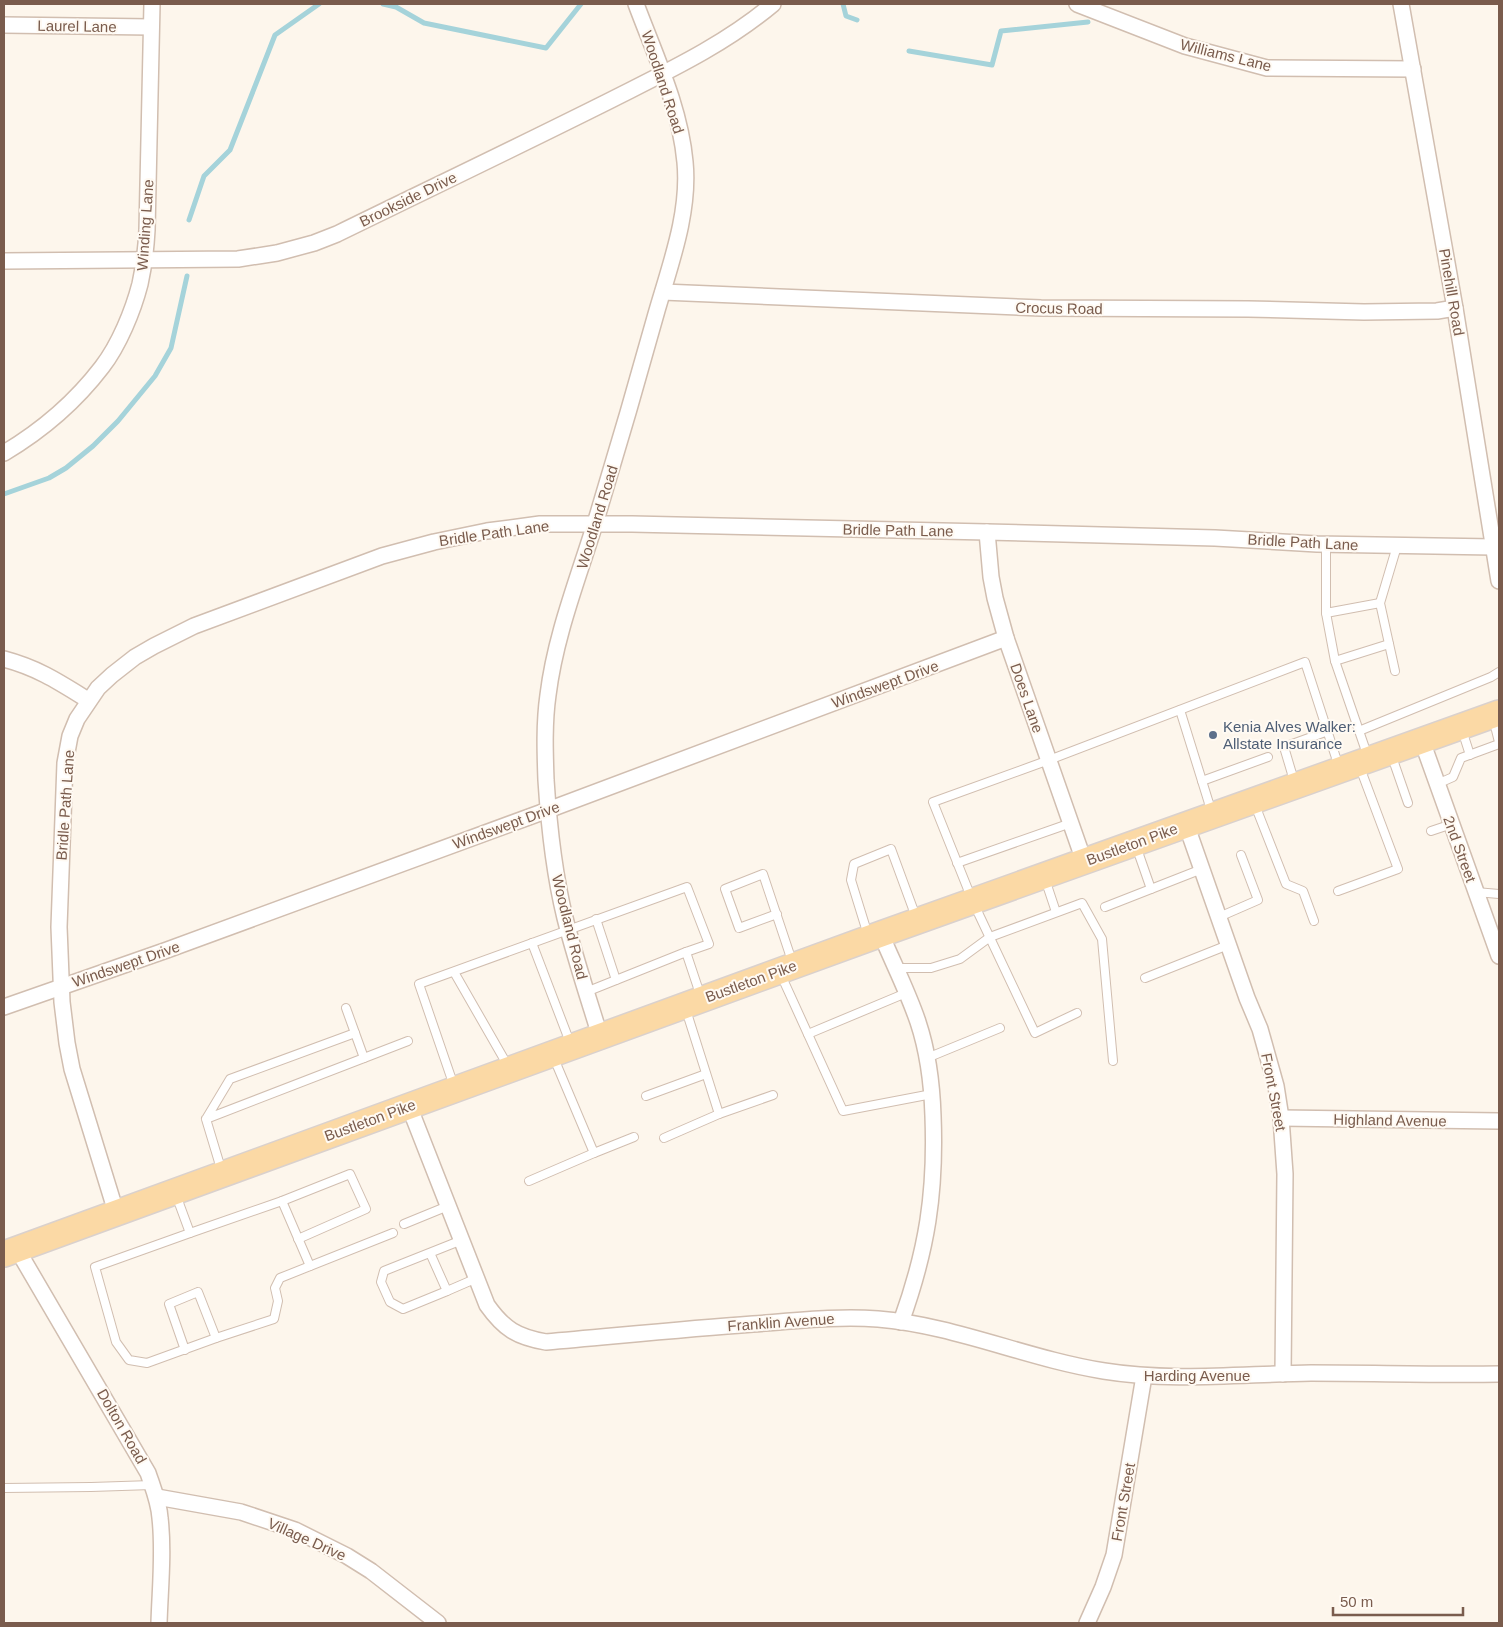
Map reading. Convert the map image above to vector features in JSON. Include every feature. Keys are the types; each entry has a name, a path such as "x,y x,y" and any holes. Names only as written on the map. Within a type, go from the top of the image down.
{"main road":[{"name":"Bustleton Pike","path":"10,1251 875,936 1496,715"}],"street":[{"name":"Winding Lane","path":"4,453 52,419 71,402 102,367 112,352 128,319 140,284 148,230 152,4"},
{"name":"Woodland Road","path":"600,1036 568,929 554,861 544,749 551,671 557,646 663,292 680,226 685,196 685,165 681,134 673,104 636,4"},
{"name":"Brookside Drive","path":"4,261 238,259 277,253 314,243 552,129 703,53 773,4"},
{"name":"Williams Lane","path":"1077,4 1184,46 1267,68 1413,69"},
{"name":"Pinehill Road","path":"1401,4 1455,308 1499,581"},
{"name":"Laurel Lane","path":"4,26 151,27"},
{"name":"Crocus Road","path":"663,292 1041,308 1364,312 1437,311 1455,308"},
{"name":"Bridle Path Lane","path":"116,1212 72,1069 62,1002 59,927 64,763 70,736 88,700 112,675 135,658 167,639 194,626 382,556 425,544 487,531 540,524 987,532 1215,538 1326,544 1493,547"},
{"name":"Does Lane","path":"987,532 995,598 1006,638 1084,861"},
{"name":"Windswept Drive","path":"4,1007 548,810 1006,638"},
{"path":"4,659 25,665 50,676 88,700"},
{"name":"2nd Street","path":"1422,741 1499,956"},
{"name":"Front Street","path":"1186,824 1269,1058 1282,1118 1285,1174 1283,1374"},
{"path":"875,936 896,968 918,1022 927,1058 932,1094 934,1168 931,1206 921,1258 901,1322"},
{"name":"Franklin Avenue","path":"409,1106 487,1305 495,1317 510,1330 527,1338 546,1342 822,1319 852,1318 901,1322"},
{"name":"Highland Avenue","path":"1282,1118 1499,1121"},
{"name":"Dolton Road","path":"10,1251 143,1462 154,1491 160,1517 162,1540 159,1623"},
{"name":"Harding Avenue","path":"901,1322 930,1327 1058,1362 1144,1376 1499,1374"},
{"name":"Front Street","path":"1087,1623 1103,1587 1114,1555 1144,1376"},
{"name":"Village Drive","path":"154,1491 241,1512 295,1530 347,1556 371,1571 438,1623"}],"lane":[{"path":"1326,544 1326,613 1335,661 1359,731 1364,761 1398,869 1338,891"},
{"path":"1395,671 1380,604 1397,546"},
{"path":"1326,613 1380,604"},
{"path":"1335,661 1389,644"},
{"path":"1077,1013 1034,1033 973,902 933,802 1306,662 1328,732 1364,761 1408,803"},
{"path":"1359,731 1491,677 1499,672"},
{"path":"1180,710 1212,815"},
{"path":"1437,784 1453,777 1461,758 1499,743 1496,715"},
{"path":"1461,727 1470,754"},
{"path":"1296,786 1284,747 1328,732"},
{"path":"1202,781 1268,757"},
{"path":"1253,801 1286,884 1303,891 1314,921"},
{"path":"958,863 1071,823"},
{"path":"1431,831 1452,824"},
{"path":"1134,843 1151,889"},
{"path":"875,936 851,880 854,864 891,849 918,921"},
{"path":"1219,917 1258,900 1240,855"},
{"path":"1105,907 1202,869"},
{"path":"776,914 739,928 724,889 763,874 776,914 787,968 808,1034 842,1111 932,1094"},
{"path":"1044,876 1056,912"},
{"path":"455,1089 419,984 687,887 709,944 586,992"},
{"path":"1476,892 1499,894"},
{"path":"896,968 931,968 960,958 990,937 1082,903 1102,939 1113,1061"},
{"path":"596,919 616,980"},
{"path":"532,943 562,1050 594,1152"},
{"path":"1145,978 1228,944"},
{"path":"686,952 706,1074 719,1114"},
{"path":"454,972 511,1070"},
{"path":"808,1034 906,993"},
{"path":"346,1008 364,1058"},
{"path":"927,1058 1000,1028"},
{"path":"223,1174 206,1119 230,1079 355,1033"},
{"path":"206,1119 408,1041"},
{"path":"646,1096 706,1074"},
{"path":"664,1138 719,1114 773,1096"},
{"path":"529,1181 594,1152 634,1137"},
{"path":"298,1239 366,1209 350,1174 282,1201 96,1267 116,1342 129,1360 147,1363 274,1319 278,1301 275,1288 280,1278 393,1233"},
{"path":"175,1191 190,1233"},
{"path":"282,1201 310,1266"},
{"path":"404,1224 448,1206"},
{"path":"462,1240 384,1271 381,1282 390,1302 403,1309 477,1278"},
{"path":"430,1253 447,1291"},
{"path":"185,1350 169,1304 198,1292 216,1338"},
{"path":"4,1488 91,1487 154,1491"}],"waterway":[{"path":"189,220 204,176 230,150 275,35 319,4"},
{"path":"383,4 396,7 424,23 546,48 581,4"},
{"path":"843,4 846,16 857,20"},
{"path":"909,51 992,65 1001,31 1088,22"},
{"path":"4,494 49,478 66,468 93,446 118,421 155,376 171,348 187,276"}],"place":[{"name":"Kenia Alves Walker: Allstate Insurance","path":"1213,735"}]}
